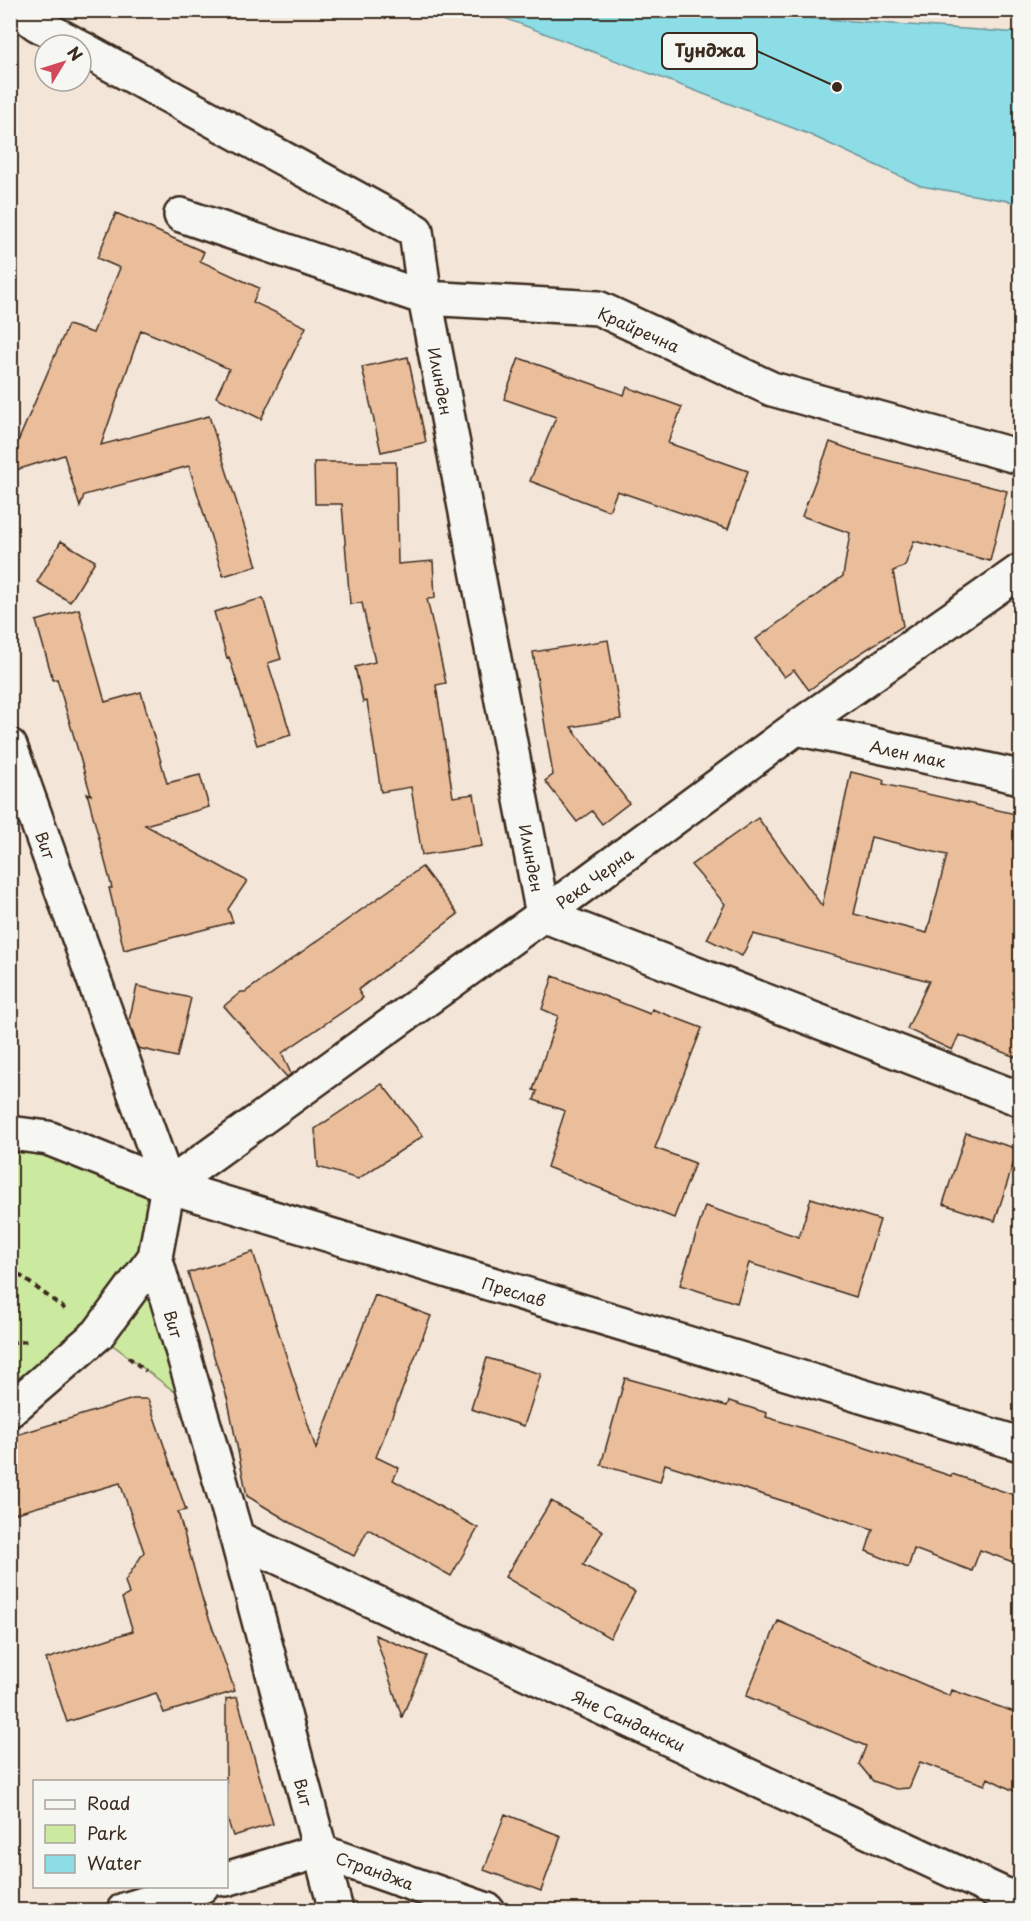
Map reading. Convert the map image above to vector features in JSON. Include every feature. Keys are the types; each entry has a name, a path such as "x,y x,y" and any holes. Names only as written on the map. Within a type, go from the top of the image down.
{"street":[{"path":"18,10 54,33"},
{"name":"Илинден","path":"93,55 416,231 425,298 543,915 1020,1098"},
{"name":"Крайречна","path":"181,215 425,298 598,308 772,389 1020,457"},
{"name":"Река Черна","path":"168,1186 543,915 796,728 1020,571"},
{"name":"Ален мак","path":"796,728 1020,777"},
{"name":"Вит","path":"10,746 168,1186 155,1257 237,1538 336,1911"},
{"name":"Преслав","path":"10,1133 48,1138 168,1186 1020,1444"},
{"path":"10,1410 98,1334 155,1257"},
{"name":"Яне Сандански","path":"237,1538 1020,1902"},
{"name":"Странджа","path":"228,1878 319,1851 487,1911"},
{"path":"123,1911 199,1888"}],"green space":[{"path":"11,1133 168,1186 155,1257 199,1410 98,1334 11,1410"}],"water":[{"path":"486,11 782,11 797,17 1020,33 1020,203 921,186 806,133"}],"building":[{"path":"116,213 204,252 200,261 259,288 253,302 306,327 261,419 216,397 229,369 141,330 101,445 209,416 257,566 223,576 189,466 84,495 80,507 64,455 10,472 10,460 68,325 93,333 120,268 97,258"},
{"path":"408,357 426,442 381,452 362,367"},
{"path":"519,358 624,395 627,387 682,407 668,443 748,471 728,529 617,491 609,511 530,481 556,417 504,399"},
{"path":"830,442 863,454 1007,491 990,561 914,541 905,566 893,571 903,626 809,690 794,670 784,677 756,639 843,576 850,533 802,516"},
{"path":"314,462 396,462 398,564 433,561 435,598 427,599 446,683 436,685 453,797 474,794 482,846 422,855 411,787 381,792 367,701 363,702 355,667 375,662 362,603 350,604 342,504 315,504"},
{"path":"61,541 95,561 70,602 37,582"},
{"path":"263,598 281,659 268,663 291,735 257,745 214,612"},
{"path":"79,609 105,702 141,692 167,783 200,775 209,807 145,825 247,881 228,909 233,922 124,950 109,888 112,888 87,793 91,795 57,679 53,680 36,621"},
{"path":"608,640 621,719 571,727 629,803 602,824 592,811 577,822 545,781 553,775 533,652"},
{"path":"851,772 884,780 883,784 1020,815 1020,1059 959,1035 952,1050 907,1029 929,981 753,934 742,956 707,939 725,904 691,865 758,818 822,906","holes":["871,837 947,855 927,933 854,914"]},
{"path":"422,867 458,914 358,990 363,998 282,1053 291,1074 287,1077 224,1006"},
{"path":"553,976 650,1014 652,1009 702,1028 655,1148 695,1163 674,1218 547,1167 565,1111 534,1100 537,1091 533,1090 558,1016 542,1009"},
{"path":"137,986 191,998 177,1057 138,1048 129,1021"},
{"path":"382,1084 423,1136 358,1179 318,1167 315,1129"},
{"path":"966,1133 1018,1149 995,1221 943,1204"},
{"path":"811,1198 880,1220 856,1297 749,1263 737,1303 680,1285 705,1206 799,1237"},
{"path":"253,1252 316,1449 375,1295 431,1316 376,1457 399,1468 393,1480 478,1528 451,1576 368,1529 354,1556 293,1524 247,1496 228,1401 188,1273"},
{"path":"487,1358 541,1374 524,1426 471,1409"},
{"path":"625,1378 727,1406 729,1401 767,1413 766,1417 1020,1497 1020,1542 1013,1562 980,1550 972,1571 914,1549 908,1568 866,1551 873,1529 665,1464 660,1482 601,1465"},
{"path":"133,1399 148,1399 186,1510 178,1512 203,1601 235,1691 164,1713 156,1693 67,1722 46,1659 133,1631 122,1598 129,1594 125,1581 144,1552 120,1483 10,1515 10,1437"},
{"path":"551,1501 603,1531 583,1565 635,1592 610,1638 505,1577"},
{"path":"778,1621 950,1696 952,1690 1020,1714 1020,1794 988,1778 985,1785 920,1762 909,1788 896,1789 873,1781 859,1764 866,1746 746,1696"},
{"path":"375,1635 427,1656 402,1717"},
{"path":"237,1697 273,1824 233,1836 228,1821 226,1699"},
{"path":"505,1814 561,1836 541,1891 484,1870"}],"place":[{"name":"Тунджа","path":"837,87"}]}
